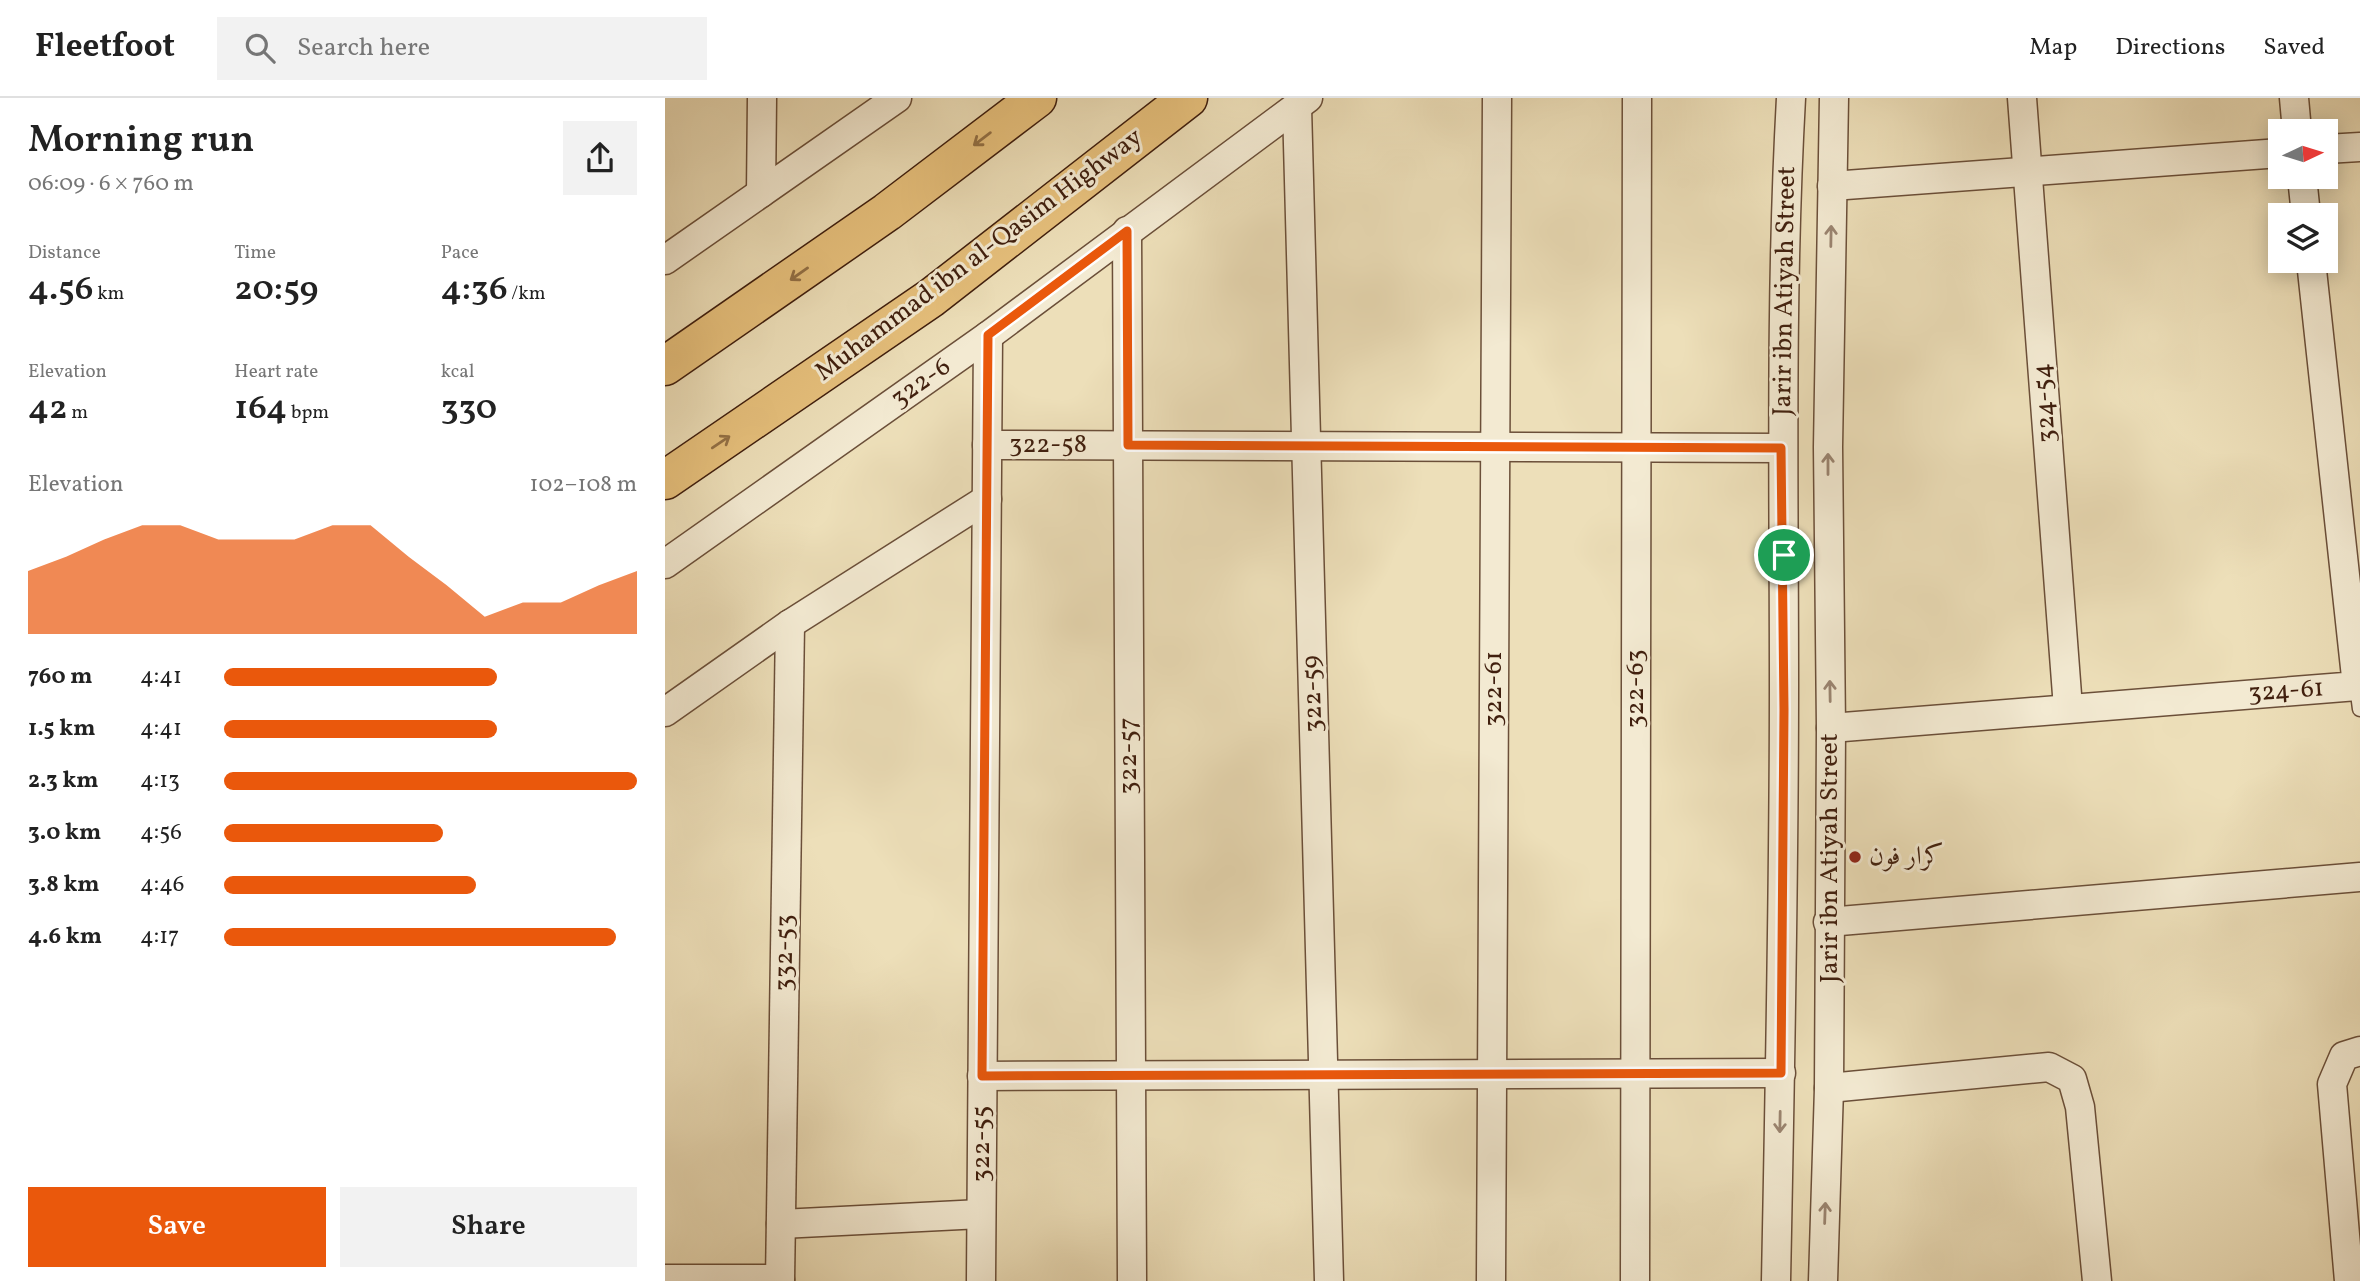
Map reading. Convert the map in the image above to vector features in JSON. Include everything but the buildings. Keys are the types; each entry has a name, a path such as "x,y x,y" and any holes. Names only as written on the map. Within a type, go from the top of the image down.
{"highway":[{"path":"665,366 887,212 1037,98"},
{"name":"Muhammad ibn al-Qasim Highway","path":"665,480 931,298 1188,98"}],"street":[{"path":"761,193 762,98"},
{"path":"665,260 897,98"},
{"name":"322-61","path":"1491,1281 1497,98"},
{"name":"322-63","path":"1635,1281 1637,98"},
{"name":"Jarir ibn Atiyah Street","path":"1776,1280 1781,1073 1784,555 1781,448 1786,186 1791,98"},
{"name":"Jarir ibn Atiyah Street","path":"1823,1281 1829,1088 1831,728 1828,548 1834,98"},
{"name":"324-54","path":"2022,98 2068,708"},
{"path":"2294,98 2296,119"},
{"name":"322-6","path":"665,564 988,335 1303,102"},
{"name":"322-59","path":"1303,102 1306,446 1329,1281"},
{"path":"2338,148 2360,147"},
{"path":"1832,186 2268,154"},
{"name":"322-57","path":"1127,231 1132,1281"},
{"name":"324-61","path":"1831,728 2068,708 2359,697 2312,273"},
{"name":"322-55","path":"981,1281 988,335"},
{"name":"322-58","path":"987,444 1781,448"},
{"path":"665,712 790,624 987,499"},
{"path":"1784,555 1828,548"},
{"name":"332-53","path":"780,1280 790,624"},
{"path":"1828,922 2360,877"},
{"path":"2349,1281 2332,1084 2344,1056 2360,1052"},
{"path":"1829,1088 2049,1067 2072,1079 2080,1107 2097,1281"},
{"path":"982,1076 1781,1073"},
{"path":"781,1224 981,1214"},
{"path":"665,1279 780,1280"},
{"path":"1776,1280 1823,1281"}],"place":[{"name":"كرار فون","path":"1855,857"}],"route":[{"path":"1127,231 1128,445 1781,448 1784,555 1781,1073 982,1076 988,335 1127,231"}]}
